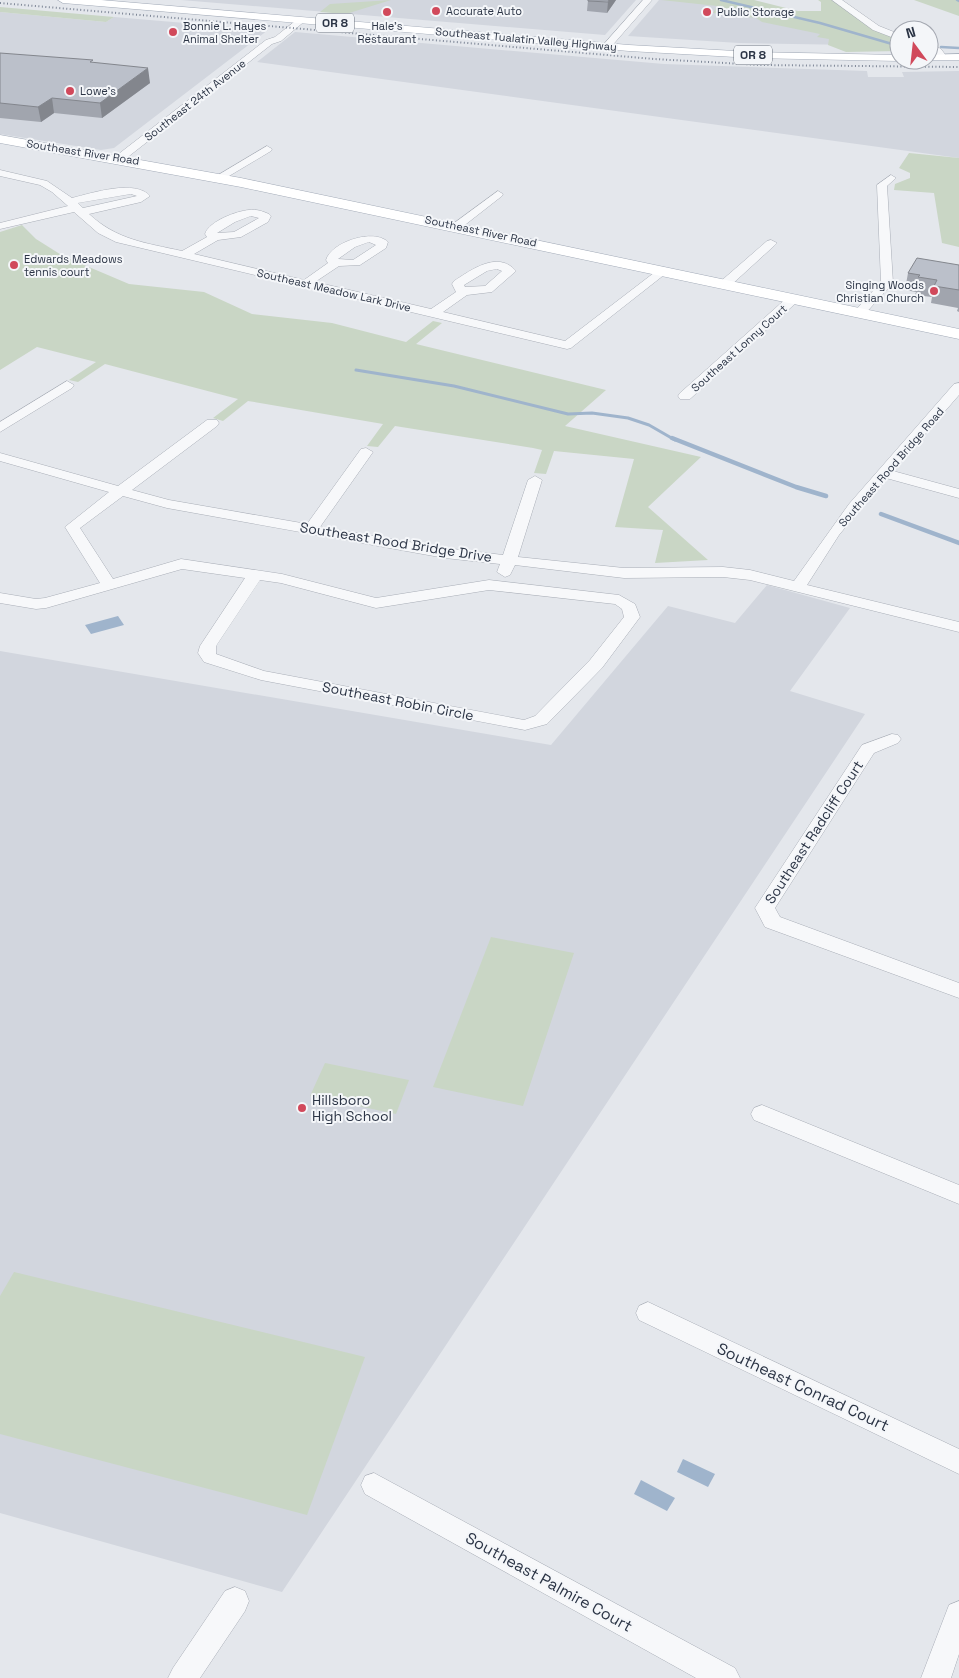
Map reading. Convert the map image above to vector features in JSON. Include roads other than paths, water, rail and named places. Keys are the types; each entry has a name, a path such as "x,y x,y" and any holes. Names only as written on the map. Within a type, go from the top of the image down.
{"main road":[{"name":"Southeast Tualatin Valley Highway","path":"63,0 608,46 753,55 889,58"},
{"path":"942,58 959,57"},
{"name":"Southeast River Road","path":"0,139 120,158 220,177 959,334"}],"street":[{"path":"608,46 648,0"},
{"path":"836,0 876,28 889,33"},
{"name":"Southeast 24th Avenue","path":"269,42 268,38 290,19"},
{"name":"Southeast 24th Avenue","path":"120,158 269,42 278,39 302,20"},
{"path":"939,53 942,58"},
{"path":"220,177 267,149"},
{"name":"Southeast Meadow Lark Drive","path":"0,173 48,185 112,237 567,345 663,271"},
{"path":"859,313 887,283 882,185 891,178"},
{"path":"0,226 75,207 122,191 136,190 144,196 137,200 75,207"},
{"path":"457,226 498,194"},
{"path":"184,255 215,237"},
{"path":"725,284 771,243"},
{"path":"305,284 336,263"},
{"path":"434,313 464,292"},
{"name":"Southeast Lonny Court","path":"684,396 793,299"},
{"path":"0,428 67,385"},
{"name":"Southeast Rood Bridge Road","path":"799,585 824,545 959,387"},
{"path":"108,584 72,527 212,423"},
{"path":"311,529 366,452"},
{"name":"Southeast Rood Bridge Drive","path":"0,458 167,504 445,553 637,574 729,572 799,585"},
{"path":"884,473 959,494"},
{"path":"0,598 36,604 46,603 80,595 108,584 181,564 256,574 376,603 500,585 535,480"},
{"name":"Southeast Robin Circle","path":"256,574 208,646 206,653 210,658 261,675 525,725 541,720 596,664 632,617 629,607 619,600 500,585"},
{"path":"799,585 959,627"},
{"name":"Southeast Radcliff Court","path":"892,739 868,749 765,908 772,922 959,991"},
{"path":"762,1114 959,1195"},
{"name":"Southeast Conrad Court","path":"648,1313 959,1462"},
{"name":"Southeast Palmire Court","path":"374,1485 725,1678"},
{"path":"183,1678 234,1601"},
{"path":"936,1678 959,1615"}],"water":[{"path":"118,616 124,625 91,634 85,625"},
{"path":"683,1459 715,1474 708,1487 677,1472"},
{"path":"641,1480 675,1498 667,1511 634,1494"}],"waterway":[{"path":"721,0 820,23 889,43"},
{"path":"941,47 959,48"},
{"path":"356,370 454,386 568,414 592,413 628,418 649,425 675,440"},
{"path":"672,438 796,487 826,496"},
{"path":"881,514 959,543"}],"railway":[{"path":"0,3 654,59 760,65 959,67"}],"place":[{"name":"Accurate Auto","path":"436,11"},
{"name":"Hale's Restaurant","path":"387,12"},
{"name":"Public Storage","path":"707,12"},
{"name":"Bonnie L. Hayes Animal Shelter","path":"173,32"},
{"name":"Lowe's","path":"70,91"},
{"name":"Edwards Meadows tennis court","path":"14,265"},
{"name":"Singing Woods Christian Church","path":"934,291"},
{"name":"Hillsboro High School","path":"302,1108"}]}
